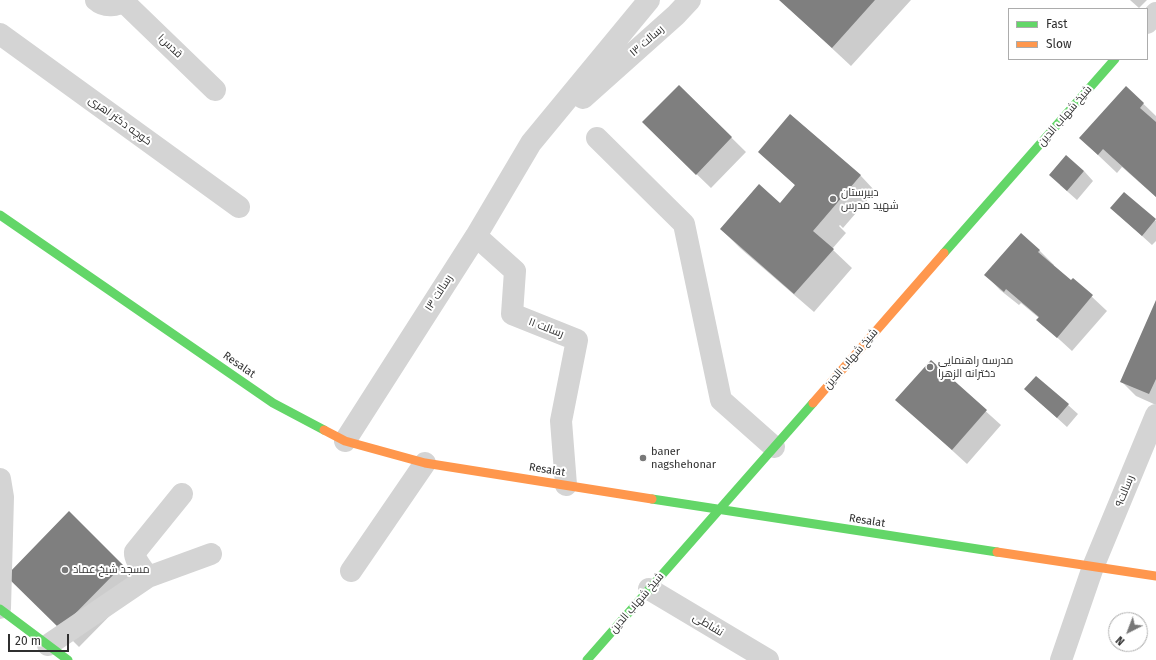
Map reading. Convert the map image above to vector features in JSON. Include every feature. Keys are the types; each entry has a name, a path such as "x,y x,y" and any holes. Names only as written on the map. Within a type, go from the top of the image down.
{"main road":[{"name":"شیخ شهاب الدین","path":"587,660 717,510 1114,60"},
{"name":"Resalat","path":"0,215 273,403 345,441 425,463 717,510 1156,576"},
{"path":"0,609 68,660"}],"street":[{"name":"قدس۱","path":"96,0 100,4 111,6 125,1 215,90"},
{"name":"رسالت ۱۳","path":"345,441 476,236 531,143 649,0"},
{"name":"رسالت ۱۳","path":"531,143 676,15 690,0"},
{"path":"1148,22 1156,13"},
{"name":"کوچه دکتر اهری","path":"0,34 239,207"},
{"path":"597,138 684,224 721,400 774,447"},
{"name":"رسالت ۱۱","path":"476,236 515,271 512,314 576,340 561,421 566,485"},
{"name":"رسالت۹","path":"1061,660 1093,567 1156,415"},
{"path":"351,571 425,463"},
{"path":"0,479 3,497 0,609"},
{"path":"148,576 137,560 135,556 136,552 182,494"},
{"path":"48,645 148,576 211,554"},
{"name":"نشاطی","path":"649,589 768,660"}],"building":[{"path":"779,0 875,0 832,48"},
{"path":"679,85 732,137 696,175 642,122"},
{"path":"1126,86 1144,103 1140,108 1156,122 1156,197 1103,149 1098,155 1079,138"},
{"path":"790,114 861,175 813,231 834,249 794,294 720,229 759,184 780,203 795,185 758,152"},
{"path":"1066,155 1084,171 1067,191 1049,175"},
{"path":"1124,192 1156,219 1142,236 1110,208"},
{"path":"1021,233 1040,250 1038,252 1071,280 1073,278 1093,295 1057,338 1036,320 1039,317 1006,289 1004,292 984,275"},
{"path":"1156,300 1156,379 1149,394 1120,382"},
{"path":"931,360 987,410 952,450 895,400"},
{"path":"1036,376 1069,404 1057,418 1024,389"},
{"name":"مسجد شیخ عماد","path":"69,511 123,565 60,629 6,576"}],"traffic: fast":[{"path":"944,253 1114,60"},
{"path":"0,215 273,403 324,430"},
{"path":"587,660 813,403"},
{"path":"652,499 997,552"},
{"path":"0,609 68,660"}],"traffic: slow":[{"path":"813,403 944,253"},
{"path":"324,430 345,441 425,463 652,499"},
{"path":"997,552 1156,576"}],"place":[{"name":"دبیرستان شهید مدرس","path":"833,199"},
{"name":"مدرسه راهنمایی دخترانه الزهرا","path":"930,367"},
{"name":"baner nagshehonar","path":"643,458"},
{"name":"مسجد شیخ عماد","path":"65,570"}]}
